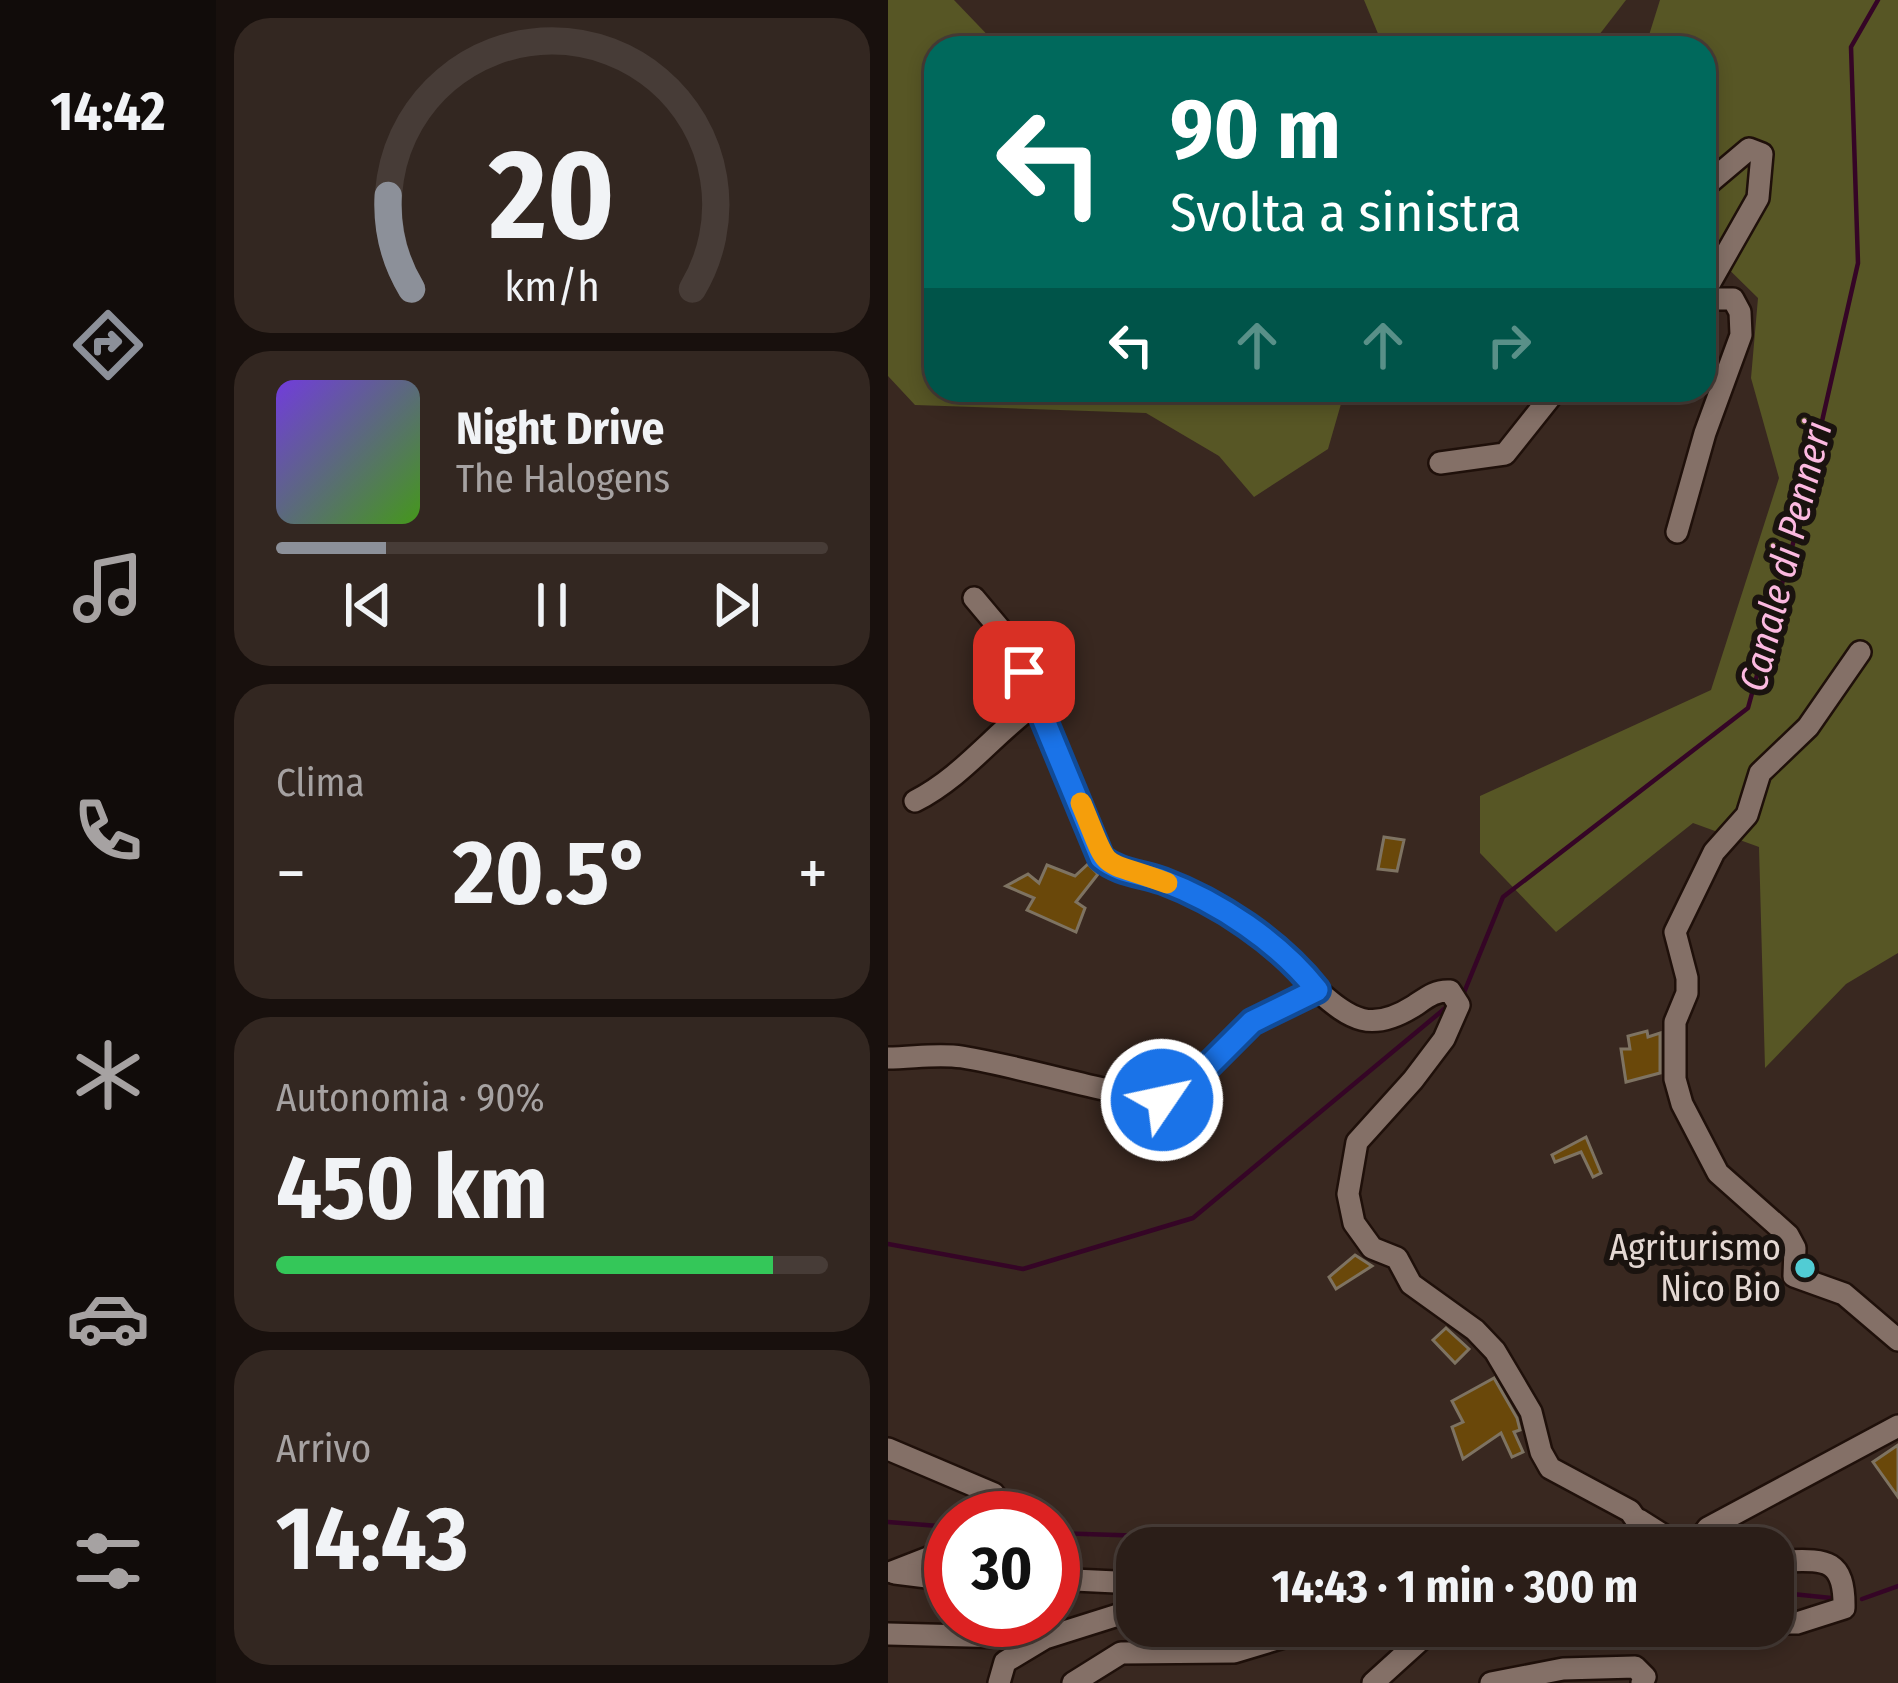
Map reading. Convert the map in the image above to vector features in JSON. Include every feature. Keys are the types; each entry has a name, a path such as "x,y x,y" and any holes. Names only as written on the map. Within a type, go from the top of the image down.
{"street":[{"path":"1716,176 1749,149 1762,154 1758,198 1716,274"},
{"path":"1677,532 1705,433 1741,335 1740,312 1733,299 1716,297"},
{"path":"1440,463 1504,454 1546,402"},
{"path":"974,598 1011,643 1101,858 1112,867 1164,881 1241,923 1275,946 1346,1015 1361,1021 1402,1014 1439,990 1450,991 1459,1005 1434,1052 1357,1142 1348,1193 1354,1223 1372,1248 1397,1258 1411,1284 1475,1330 1495,1351 1531,1412 1540,1452 1550,1468 1651,1527"},
{"path":"1860,652 1808,727 1760,773 1747,814 1714,852 1675,932 1687,993 1675,1022 1675,1079 1708,1161 1788,1235 1795,1248 1794,1276 1844,1294 1898,1340"},
{"path":"915,801 974,762 999,730 1038,702"},
{"path":"888,1058 930,1054 965,1058 1056,1082 1162,1100 1178,1096 1252,1022 1317,990"},
{"path":"1710,1527 1898,1426"},
{"path":"888,1449 987,1491"},
{"path":"1639,1520 1643,1527"},
{"path":"890,1572 924,1559"},
{"path":"1794,1561 1834,1566 1845,1580 1844,1608 1794,1623"},
{"path":"890,1572 924,1576"},
{"path":"1080,1580 1116,1582"},
{"path":"1080,1627 1116,1616"},
{"path":"888,1634 924,1635"},
{"path":"999,1683 1005,1662 1030,1647"},
{"path":"1073,1683 1121,1652 1234,1652 1251,1647"},
{"path":"1373,1683 1404,1647"},
{"path":"1490,1683 1563,1669 1635,1667 1646,1677 1642,1683"}],"shaded area":[{"path":"888,0 954,0 988,36 924,36 924,402 1342,402 1328,449 1254,497 1219,456 1146,413 915,405 888,376"},
{"path":"1364,0 1626,0 1598,36 1379,36"},
{"path":"1660,0 1898,0 1898,953 1846,984 1765,1068 1759,847 1693,823 1556,932 1480,853 1480,796 1711,690 1779,478 1751,378 1758,298 1716,257 1716,36 1649,36"}],"building":[{"path":"1384,837 1404,840 1397,871 1378,869"},
{"path":"1088,864 1098,874 1076,902 1085,908 1076,932 1027,910 1034,898 1006,886 1028,874 1039,883 1047,865 1075,876"},
{"path":"1647,1031 1648,1037 1660,1033 1660,1073 1626,1082 1621,1049 1630,1049 1628,1036"},
{"path":"1586,1137 1601,1173 1593,1177 1581,1152 1555,1162 1552,1155"},
{"path":"1355,1255 1372,1266 1336,1289 1329,1277"},
{"path":"1446,1328 1469,1349 1455,1363 1433,1340"},
{"path":"1494,1378 1517,1418 1520,1430 1514,1432 1523,1452 1512,1457 1501,1433 1463,1459 1452,1427 1463,1422 1452,1401"},
{"path":"1898,1445 1898,1497 1873,1462"}],"waterway":[{"name":"Canale di Penneri","path":"1463,995 1503,897 1748,708 1800,518 1858,263 1851,47 1878,0"},
{"name":"Canale di Penneri","path":"888,1244 1023,1269 1193,1218 1449,1005"},
{"path":"888,1522 924,1525"},
{"path":"1080,1534 1116,1535"},
{"path":"1862,1599 1898,1586"},
{"path":"1794,1594 1831,1598"}],"slow traffic":[{"path":"1081,803 1101,858 1112,867 1167,883"}],"place":[{"name":"Agriturismo Nico Bio","path":"1805,1268"}],"route":[{"path":"1024,672 1101,858 1112,867 1164,881 1241,923 1275,946 1317,990 1252,1022 1178,1096 1162,1100"}]}
